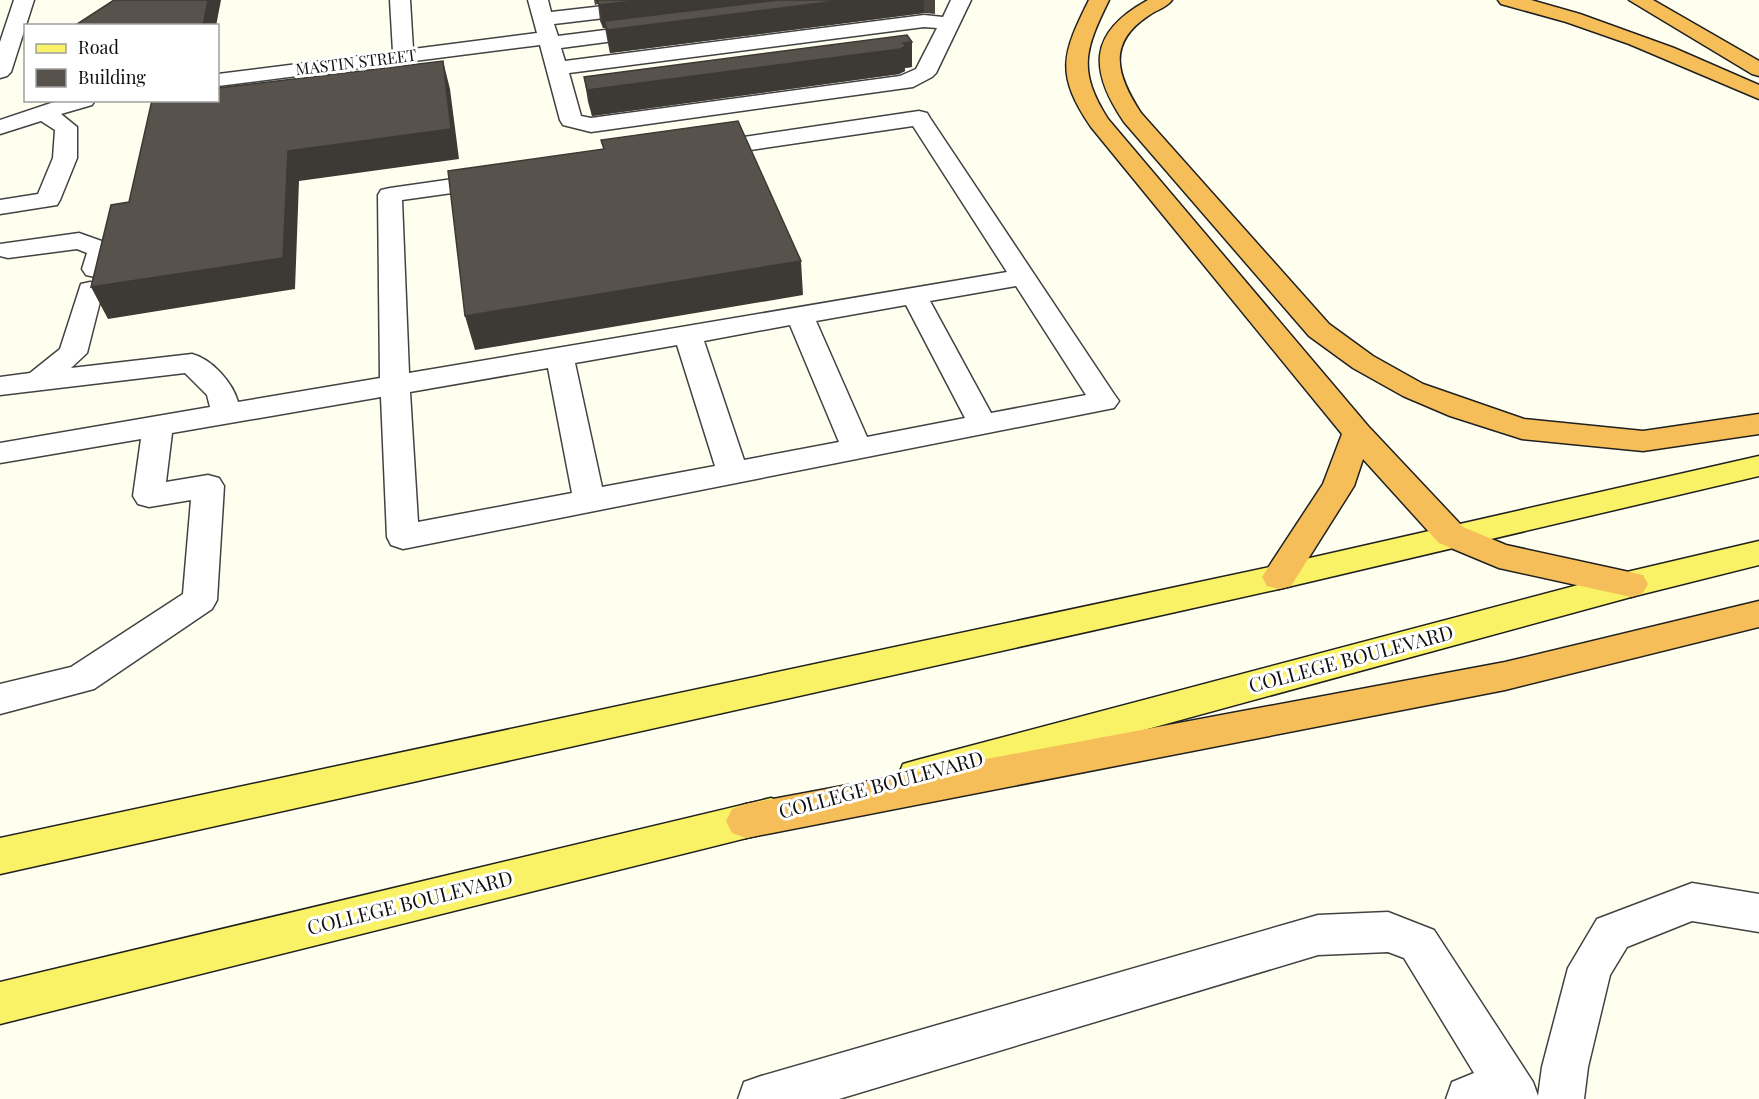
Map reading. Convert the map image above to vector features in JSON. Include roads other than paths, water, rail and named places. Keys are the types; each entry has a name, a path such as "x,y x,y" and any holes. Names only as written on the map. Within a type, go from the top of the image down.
{"highway":[{"path":"1099,0 1078,42 1076,81 1085,100 1099,122 1357,433 1451,535 1499,556 1631,584"},
{"path":"1162,0 1147,8 1127,24 1114,39 1107,56 1109,76 1116,94 1132,117 1284,293 1319,330 1363,362 1413,390 1460,409 1522,429 1643,441 1759,424"},
{"path":"1508,0 1596,25 1677,55 1759,93"},
{"path":"1639,0 1759,70"},
{"path":"1279,577 1338,486 1357,433"},
{"path":"747,821 1505,676 1759,614"}],"main road":[{"path":"0,856 1279,577 1451,535 1759,466"},
{"name":"COLLEGE BOULEVARD","path":"0,1003 747,821 1631,584 1759,553"}],"street":[{"path":"24,0 4,85 4,126 78,102"},
{"path":"378,39 402,46 400,0"},
{"path":"538,0 571,120 591,125 905,82 925,72 924,53 949,24 961,0"},
{"path":"547,33 705,0"},
{"path":"557,68 924,21 949,24"},
{"path":"547,33 669,28"},
{"name":"MASTIN STREET","path":"219,80 271,63 402,46 494,44 547,33"},
{"path":"564,96 587,93"},
{"path":"0,207 48,200 65,158 66,127 44,113"},
{"path":"520,176 390,195 395,386 403,537 1104,401 919,118 684,153"},
{"path":"2,257 79,241 100,249 73,353 37,382"},
{"path":"0,453 1023,277"},
{"path":"914,296 983,424"},
{"path":"800,316 857,449"},
{"path":"688,335 733,473"},
{"path":"560,357 589,501"},
{"path":"0,386 192,363 221,392 227,414"},
{"path":"0,699 81,679 200,600 208,486 149,496 158,426"},
{"path":"1561,1099 1565,1067 1590,968 1612,933 1692,902 1759,913"},
{"path":"761,1099 1318,935 1388,932 1419,944 1497,1094"}]}
